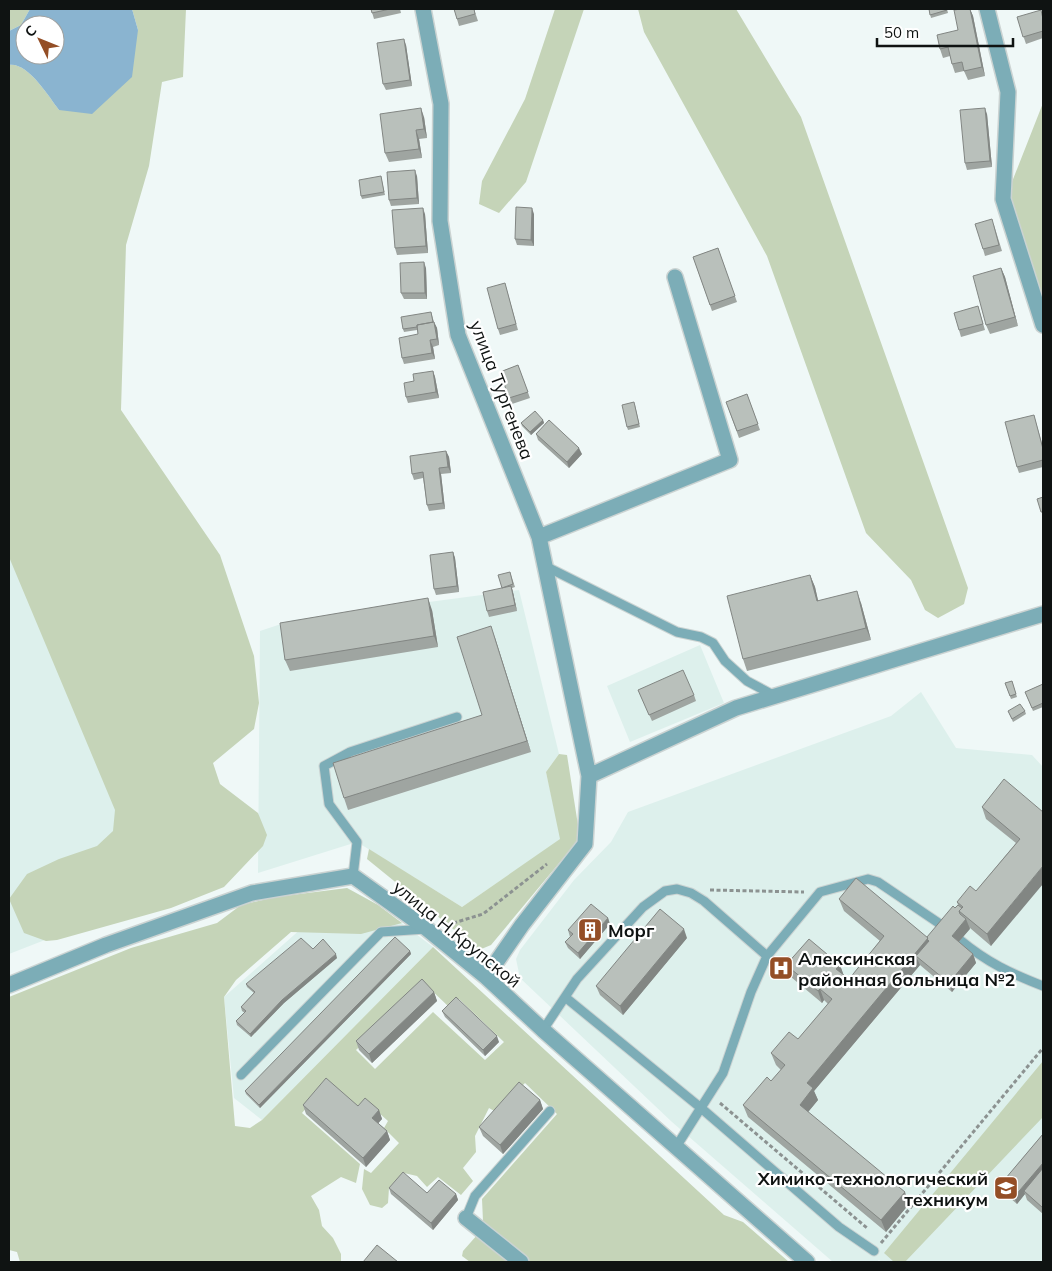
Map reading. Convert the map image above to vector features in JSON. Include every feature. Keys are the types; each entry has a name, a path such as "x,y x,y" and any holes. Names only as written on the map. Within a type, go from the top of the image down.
{"street":[{"name":"улица Тургенева","path":"423,9 441,104 440,221 458,335 538,537 589,776 585,844 522,925 486,977"},
{"path":"987,9 1008,92 1004,199 1043,325"},
{"path":"538,537 730,460 674,278"},
{"path":"589,776 736,708 1043,614"},
{"path":"9,985 106,945 252,893 353,876"},
{"name":"улица Н.Крупской","path":"353,876 427,929 486,977 543,1030 807,1262"},
{"path":"466,1218 521,1262"}],"lane":[{"path":"545,566 677,632 701,637 713,643 726,661 747,681 776,696"},
{"path":"353,876 357,842 329,804 324,766 350,752 457,717"},
{"path":"676,1147 723,1073 751,992 767,956 820,892 868,879 878,882 946,928"},
{"path":"543,1030 577,979 643,907 665,891 677,889 691,893 704,901 767,956"},
{"path":"242,1075 381,932 427,929"},
{"path":"960,940 984,960 1043,986"},
{"path":"566,997 701,1108 839,1227 874,1251"},
{"path":"466,1218 475,1196 550,1110"}],"path":[{"path":"427,929 462,922 483,914 550,862"},
{"path":"706,890 820,892"},
{"path":"874,1251 1043,1048"},
{"path":"710,1094 868,1229"},
{"path":"875,1235 883,1242"}],"shaded area":[{"path":"9,477 163,894 9,954"},
{"path":"519,590 559,754 546,772 561,839 462,907 357,842 258,873 260,631 293,620"},
{"path":"700,645 724,703 630,742 607,686"},
{"name":"Алексинская районная больница №2","path":"921,692 956,748 1032,755 1043,767 1043,1262 881,1262 879,1260 877,1262 833,1262 672,1122 520,978 516,959 520,950 574,880 611,842 628,812 891,716"},
{"path":"347,888 378,905 433,947 262,1120 234,1098 224,997"}],"green space":[{"path":"9,9 30,9 27,15 15,15 15,28 9,31"},
{"path":"132,9 186,9 183,77 162,82 149,166 126,245 121,410 220,555 254,656 259,703 254,729 213,763 220,784 258,813 267,835 263,846 224,887 171,908 57,940 46,941 24,933 9,899 27,874 59,859 97,846 113,831 115,810 9,557 9,65 16,66 31,74 59,110 138,30"},
{"path":"555,9 584,9 526,182 499,213 479,204 482,181 525,99"},
{"path":"638,9 736,9 801,117 968,588 964,604 938,618 925,610 911,580 866,533 767,256 644,32"},
{"path":"1043,103 1043,326 1008,192"},
{"path":"559,754 567,755 580,838 491,945 479,950 367,859 369,849 462,907 560,839 546,772"},
{"path":"347,888 378,905 402,923 361,934 291,932 236,980 224,997 235,1126 250,1128 262,1120 433,947 724,1215 743,1222 789,1262 527,1262 483,1221 482,1199 557,1114 525,1083 496,1112 489,1108 475,1136 476,1152 463,1168 473,1181 461,1195 438,1177 427,1187 417,1176 404,1173 389,1188 388,1203 382,1208 370,1205 362,1189 364,1169 371,1173 399,1143 384,1128 388,1121 369,1104 362,1110 328,1082 302,1113 360,1164 356,1183 341,1177 311,1196 319,1210 322,1226 333,1238 341,1254 341,1262 20,1262 17,1252 9,1250 9,997 131,948 217,923 241,905 276,897","holes":["425,984 449,1007 459,999 504,1042 485,1060 433,1012 375,1069 356,1050"]},
{"path":"1043,1061 1043,1117 905,1262 894,1262 884,1253"},
{"path":"478,1234 513,1262 470,1262 462,1256 463,1251"}],"water":[{"path":"30,9 132,9 138,30 132,77 92,114 59,110 31,74 16,66 9,65 9,31 15,28 15,65 65,65 65,15 27,15"}],"building":[{"path":"371,9 390,9 372,13"},
{"path":"454,9 474,9 475,14 457,19"},
{"path":"929,9 947,9 947,10 930,15"},
{"path":"970,9 982,67 964,71 962,62 952,64 948,47 940,49 937,35 958,30 954,10"},
{"path":"1041,10 1043,31 1023,37 1017,17"},
{"path":"404,39 410,80 383,84 377,43"},
{"path":"421,108 424,129 416,130 419,149 385,153 380,114"},
{"path":"985,108 990,161 965,163 960,110"},
{"path":"415,170 417,198 389,200 387,172"},
{"path":"381,176 384,192 361,196 359,180"},
{"path":"516,207 532,208 531,240 515,239"},
{"path":"423,208 426,246 395,248 392,210"},
{"path":"992,219 999,245 983,249 975,224"},
{"path":"718,248 735,296 710,305 693,257"},
{"path":"424,262 425,293 401,293 400,263"},
{"path":"1001,268 1015,317 986,325 973,276"},
{"path":"505,283 516,324 498,329 487,288"},
{"path":"978,306 983,324 959,330 954,313"},
{"path":"431,312 433,322 403,329 401,317"},
{"path":"434,322 437,339 430,340 432,353 402,358 399,338 418,334 417,325"},
{"path":"518,365 528,392 509,398 500,372"},
{"path":"433,371 436,392 406,397 404,383 414,381 413,374"},
{"path":"747,394 758,424 737,431 726,402"},
{"path":"634,402 639,424 627,427 622,405"},
{"path":"535,411 543,420 530,432 521,423"},
{"path":"1034,415 1043,449 1043,460 1017,467 1005,422"},
{"path":"549,420 579,448 567,462 536,434"},
{"path":"446,451 448,467 439,468 443,503 427,505 423,472 412,474 410,456"},
{"path":"1043,497 1043,512 1041,512 1037,499"},
{"path":"453,552 457,586 434,589 430,555"},
{"path":"510,572 513,584 502,588 498,575"},
{"path":"810,575 817,601 857,591 866,628 743,659 727,596"},
{"path":"511,586 515,605 487,611 483,592"},
{"path":"428,598 434,636 285,660 280,623"},
{"path":"491,626 527,741 344,798 333,763 482,715 457,637"},
{"path":"683,670 694,695 649,715 638,690"},
{"path":"1012,681 1016,694 1010,696 1005,683"},
{"path":"1043,684 1043,703 1032,708 1025,692"},
{"path":"1020,704 1025,711 1012,719 1008,711"},
{"path":"1004,779 1043,812 1043,866 987,934 959,911 963,907 957,902 970,886 976,891 1020,839 982,807"},
{"path":"856,878 928,938 807,1083 813,1088 800,1105 905,1192 881,1220 743,1105 767,1077 771,1081 785,1065 771,1053 789,1032 798,1039 832,999 820,989 818,991 786,965 809,939 840,965 836,969 849,979 884,936 839,899"},
{"name":"Морг","path":"591,904 608,918 578,953 565,942 573,934 568,930"},
{"path":"958,905 962,908 959,911 960,914 966,919 952,936 973,954 949,983 916,956 929,941 927,937 953,906 955,908"},
{"path":"660,909 684,929 620,1006 596,986"},
{"path":"395,937 410,951 259,1105 245,1091"},
{"path":"301,938 313,949 323,939 336,954 282,1000 250,1034 236,1021 246,1011 241,1007 255,992 246,984"},
{"path":"422,979 434,992 369,1054 356,1041"},
{"path":"456,997 497,1036 483,1050 442,1011"},
{"path":"326,1078 358,1106 365,1098 379,1110 372,1118 387,1131 363,1158 303,1105"},
{"path":"519,1082 540,1100 500,1145 479,1127"},
{"path":"1043,1134 1043,1163 1014,1197 1000,1185"},
{"path":"1043,1168 1043,1208 1024,1191"},
{"path":"403,1172 427,1193 439,1180 456,1194 431,1223 389,1188"},
{"path":"377,1245 398,1262 363,1262"}],"place":[{"name":"Морг","path":"590,930"},
{"name":"Алексинская районная больница №2","path":"781,968"},
{"name":"Химико-технологический техникум","path":"1006,1188"}]}
